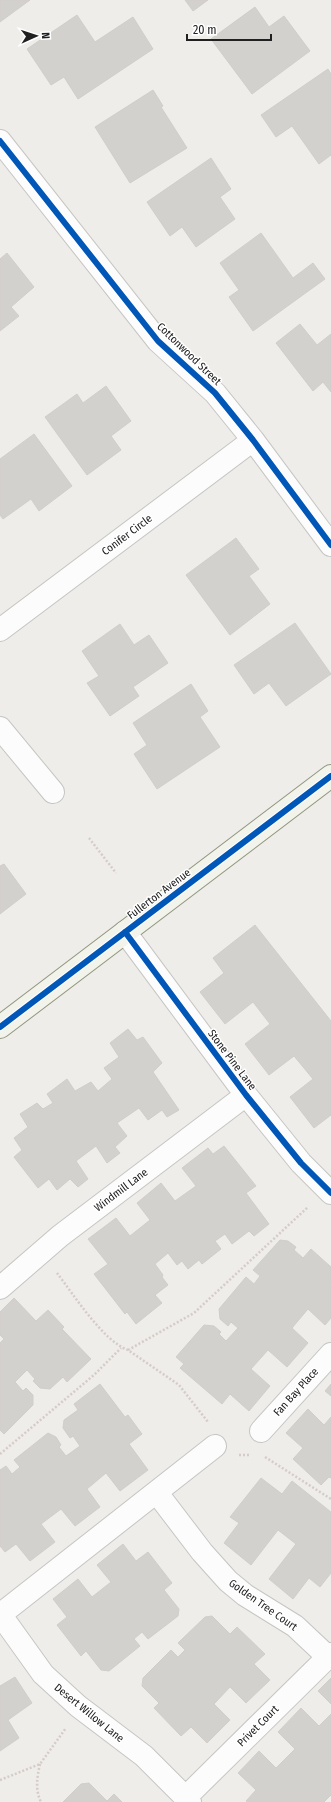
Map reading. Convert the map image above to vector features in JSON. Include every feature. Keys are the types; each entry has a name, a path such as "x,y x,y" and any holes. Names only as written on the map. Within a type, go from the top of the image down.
{"main road":[{"name":"Fullerton Avenue","path":"0,1027 331,776"}],"street":[{"name":"Cottonwood Street","path":"2,149 158,341 215,394 254,440 331,545"},
{"name":"Conifer Circle","path":"0,630 254,440"},
{"path":"0,728 53,792"},
{"name":"Stone Pine Lane","path":"125,932 246,1095 301,1164 329,1191"},
{"name":"Windmill Lane","path":"0,1288 40,1252 246,1095"},
{"name":"Fan Bay Place","path":"261,1431 331,1354"},
{"path":"0,1614 157,1494 220,1443"},
{"name":"Golden Tree Court","path":"157,1494 202,1552 228,1581 245,1595 295,1626 329,1655"},
{"name":"Desert Willow Lane","path":"0,1614 42,1674 78,1706 144,1756 188,1800"},
{"name":"Privet Court","path":"188,1800 329,1655"}],"path":[{"path":"90,838 116,873"},
{"path":"128,1350 194,1314 329,1191"},
{"path":"40,1252 104,1333 121,1348 128,1350 178,1385 220,1443 255,1455"},
{"path":"0,1454 94,1375 121,1348"},
{"path":"261,1456 331,1499"},
{"path":"41,1802 37,1787 40,1764 71,1723"},
{"path":"0,1780 40,1764"}],"building":[{"path":"0,0 30,0 0,22"},
{"path":"185,0 208,0 193,11"},
{"path":"255,7 269,27 284,16 310,51 252,94 211,39"},
{"path":"77,15 95,42 133,17 153,49 78,99 64,77 51,85 27,49"},
{"path":"328,69 331,74 331,155 319,164 292,126 276,137 261,115"},
{"path":"153,90 163,106 161,107 187,148 130,183 95,127"},
{"path":"211,158 231,189 220,197 235,219 196,247 182,227 170,236 147,202"},
{"path":"261,233 293,278 313,263 325,279 253,331 229,297 239,290 220,263"},
{"path":"7,253 34,287 11,307 19,316 0,331 0,259"},
{"path":"300,324 317,345 331,334 331,392 323,382 313,391 276,343"},
{"path":"106,386 131,421 111,436 121,450 87,475 45,417 77,394 83,403"},
{"path":"34,434 72,486 39,511 31,499 3,519 0,515 0,459"},
{"path":"236,538 259,569 249,576 270,604 230,635 186,575"},
{"path":"295,623 331,674 286,706 269,683 254,694 234,665"},
{"path":"120,624 134,645 149,635 168,663 133,687 139,696 110,716 87,683 99,676 82,651"},
{"path":"191,684 208,711 200,717 220,747 157,789 134,754 147,745 133,723"},
{"path":"4,864 26,894 0,914 0,866"},
{"path":"255,925 331,1021 331,1115 314,1128 290,1097 313,1079 294,1056 269,1075 245,1044 270,1024 253,1002 225,1024 200,992 224,973 213,958"},
{"path":"128,1029 137,1040 143,1037 162,1063 153,1072 179,1110 167,1117 162,1110 148,1120 139,1108 117,1123 127,1136 115,1147 120,1153 107,1163 96,1146 76,1161 88,1179 78,1187 70,1179 57,1190 49,1179 38,1188 14,1157 22,1150 14,1138 28,1127 20,1114 37,1103 43,1109 53,1103 47,1094 67,1079 75,1091 91,1082 98,1091 112,1079 104,1068 119,1057 110,1043"},
{"path":"224,1146 256,1186 246,1193 269,1224 254,1236 249,1231 232,1244 225,1234 215,1241 221,1249 202,1264 199,1260 188,1269 182,1261 177,1265 168,1253 155,1264 168,1285 155,1295 162,1303 136,1324 127,1312 125,1314 94,1274 108,1264 88,1239 116,1218 130,1236 150,1220 137,1203 161,1183 175,1201 196,1186 182,1168 208,1148 213,1154"},
{"path":"280,1240 288,1241 296,1247 294,1250 303,1258 311,1249 331,1267 331,1318 325,1325 308,1309 292,1328 308,1343 287,1367 268,1350 251,1369 270,1386 249,1411 230,1394 222,1404 180,1368 184,1364 176,1357 204,1325 214,1326 221,1332 219,1334 226,1341 238,1328 231,1322 228,1326 220,1319 219,1309 246,1277 254,1284 260,1276 253,1270"},
{"path":"14,1298 36,1321 48,1310 64,1327 62,1329 91,1359 67,1382 63,1377 50,1389 40,1388 33,1381 35,1379 27,1370 15,1382 23,1391 26,1388 33,1395 33,1405 4,1434 0,1430 0,1343 4,1339 0,1335 0,1312"},
{"path":"100,1384 125,1417 128,1415 142,1434 129,1444 148,1470 120,1491 106,1473 87,1489 100,1507 75,1526 61,1509 41,1524 55,1542 30,1561 16,1544 5,1552 0,1546 0,1470 6,1466 12,1474 20,1467 14,1460 48,1433 56,1437 61,1445 59,1447 66,1456 80,1446 73,1436 70,1438 63,1428 64,1420 78,1410 74,1404"},
{"path":"331,1384 331,1396 325,1391"},
{"path":"308,1409 324,1425 331,1417 331,1478 329,1477 321,1485 293,1459 303,1448 286,1433"},
{"path":"261,1478 282,1494 292,1481 331,1512 331,1573 320,1587 309,1578 293,1599 269,1579 296,1544 278,1530 251,1565 224,1543 239,1523 230,1517"},
{"path":"123,1544 136,1561 148,1552 172,1583 164,1590 179,1609 178,1616 148,1639 142,1632 134,1639 140,1646 109,1671 101,1670 86,1651 81,1656 57,1625 67,1617 53,1599 78,1579 92,1597 111,1582 97,1565"},
{"path":"212,1616 230,1634 237,1627 265,1654 254,1664 270,1680 246,1703 230,1687 214,1704 230,1720 207,1743 191,1727 181,1736 154,1708 159,1703 142,1686 143,1678 171,1650 178,1657 185,1650 178,1643 205,1617"},
{"path":"15,1677 32,1703 8,1720 19,1738 0,1751 0,1686"},
{"path":"331,1678 331,1704 318,1691"},
{"path":"301,1708 319,1726 331,1714 331,1795 324,1802 246,1801 256,1790 238,1773 259,1751 276,1768 295,1749 278,1732"},
{"path":"89,1783 107,1801 114,1794 122,1802 63,1802 81,1784"}],"cycle path":[{"path":"0,141 158,341 215,393 253,440 331,545"},
{"path":"0,1027 331,776"},
{"path":"125,932 246,1095 301,1163 331,1193"}]}
